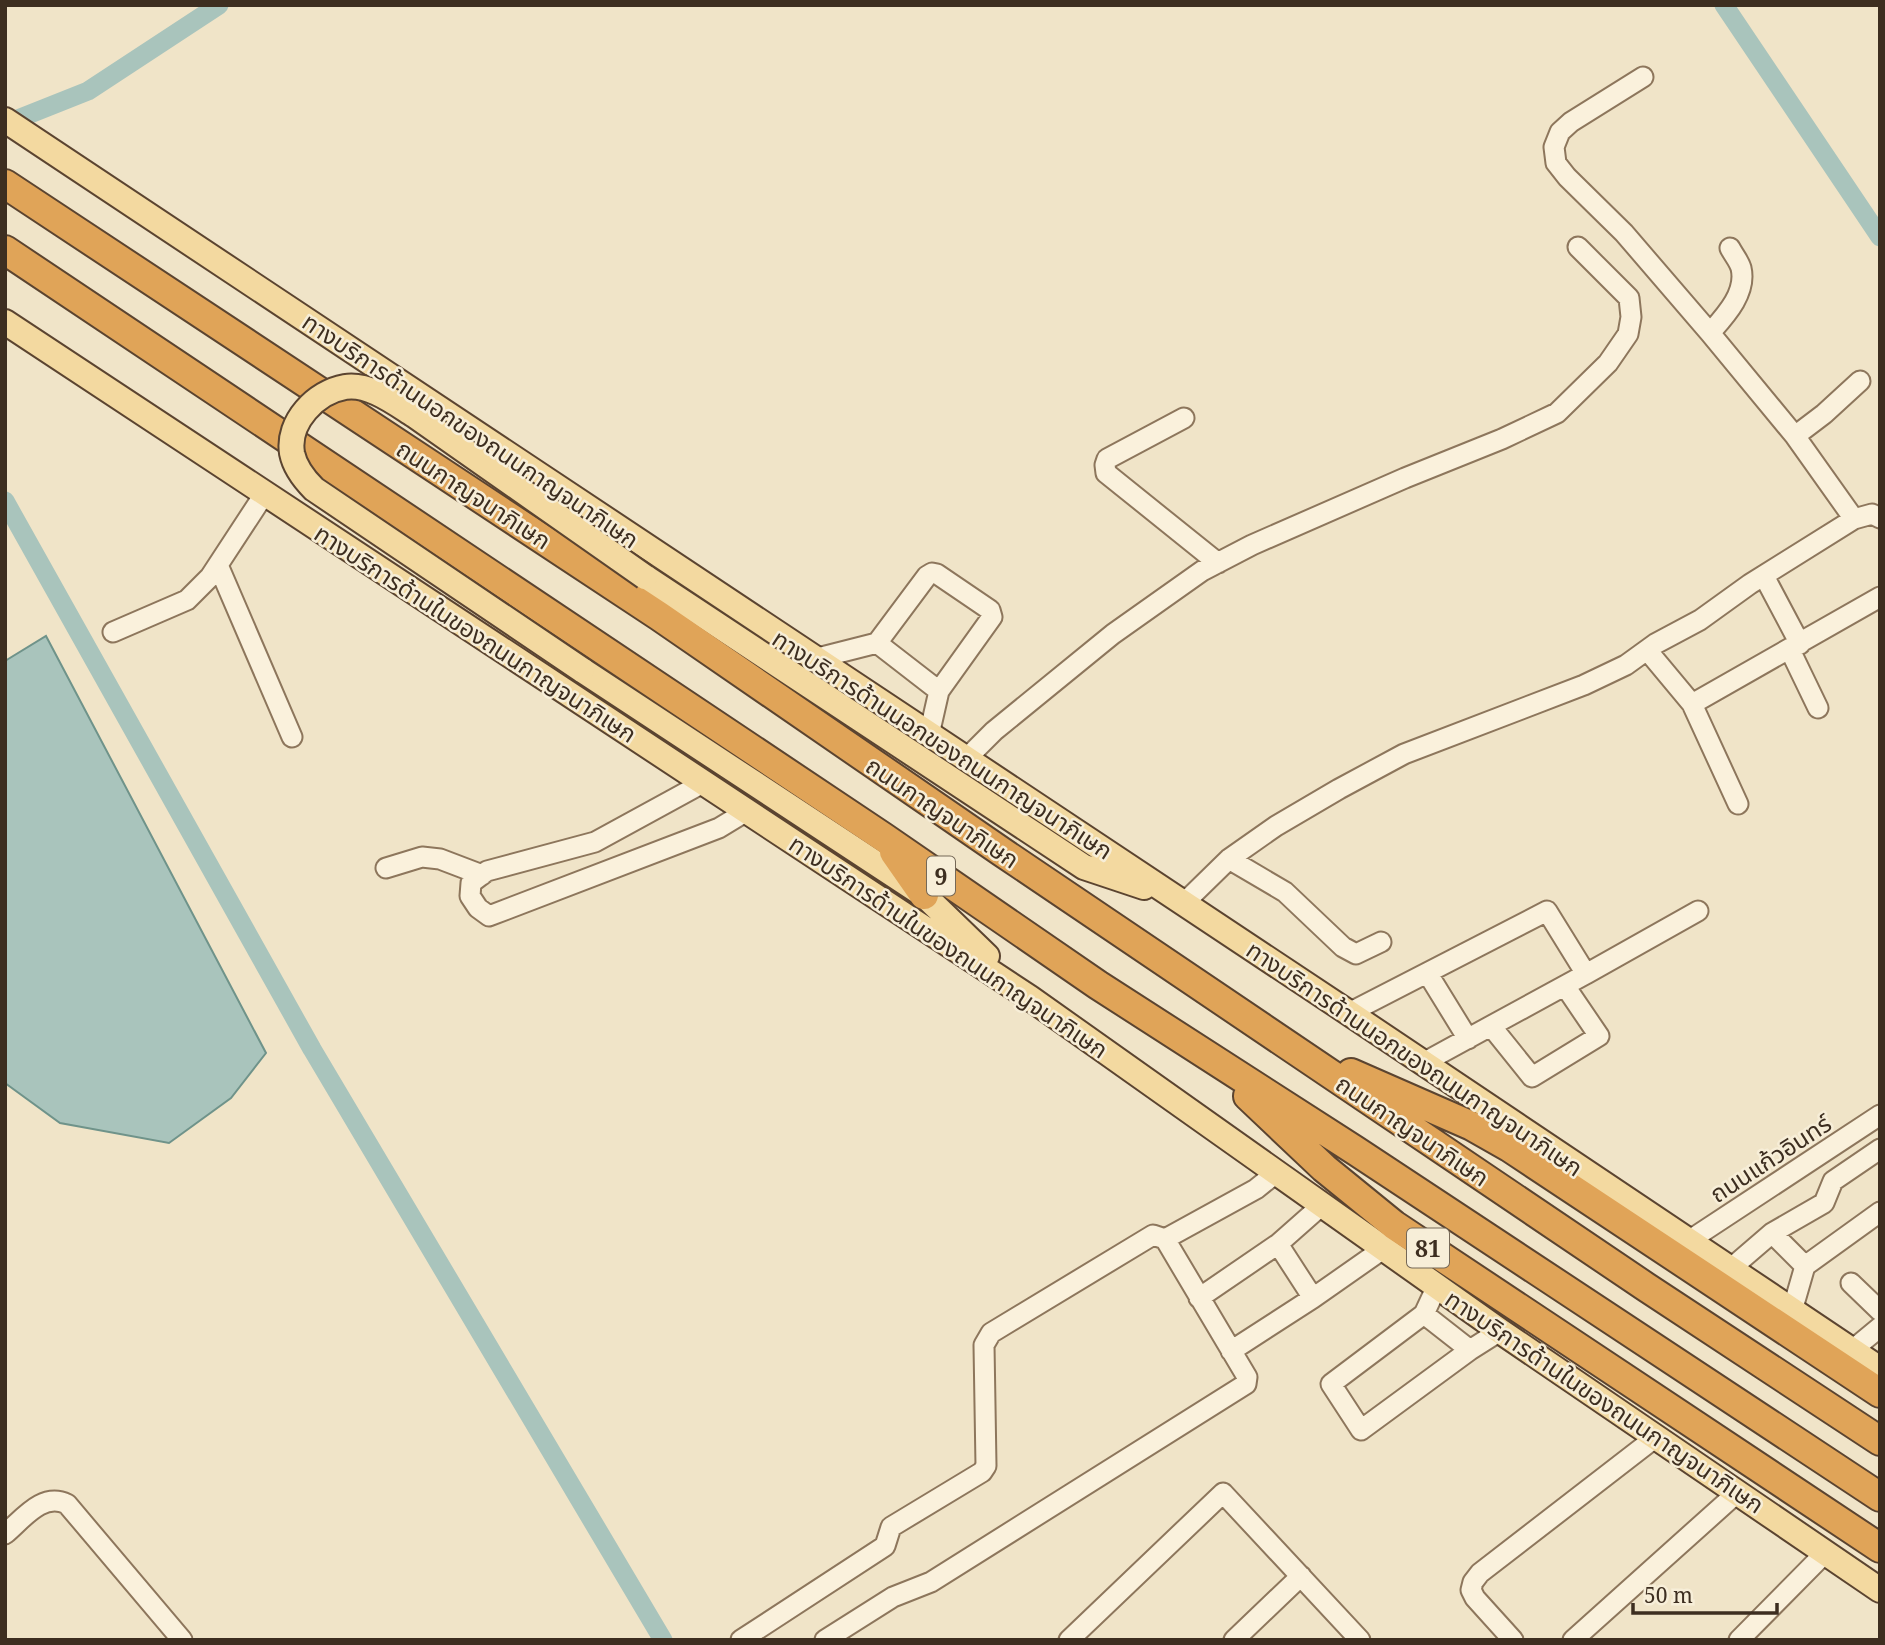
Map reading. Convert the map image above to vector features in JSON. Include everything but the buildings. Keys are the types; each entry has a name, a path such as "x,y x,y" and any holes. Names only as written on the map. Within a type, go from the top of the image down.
{"highway":[{"name":"ถนนกาญจนาภิเษก","path":"5,184 659,616 1646,1287 1880,1441"},
{"name":"ถนนกาญจนาภิเษก","path":"5,250 883,836 1098,985 1356,1151 1880,1497"},
{"path":"883,836 924,895"},
{"path":"1288,1045 1472,1126 1509,1147 1790,1322 1880,1393"},
{"name":"81","path":"1201,1052 1324,1168 1394,1225 1880,1548"}],"main road":[{"name":"ทางบริการด้านนอกของถนนกาญจนาภิเษก","path":"5,120 1349,1013 1729,1269 1790,1322 1851,1351 1880,1369"},
{"name":"ทางบริการด้านในของถนนกาญจนาภิเษก","path":"5,322 1030,998 1500,1331 1880,1590"},
{"path":"1030,998 924,895 582,670 314,489 304,479 292,451 293,436 305,411 316,401 345,387 360,388 378,394 414,415 645,577 1084,867 1181,901"}],"street":[{"path":"1643,78 1571,122 1560,132 1554,147 1556,163 1624,233 1710,333 1795,436 1854,519"},
{"path":"966,760 994,731 1113,634 1202,571 1252,545 1558,413 1608,363 1628,334 1631,317 1629,298 1578,247"},
{"path":"1710,333 1740,291 1741,268 1730,248"},
{"path":"1795,436 1860,382"},
{"path":"1184,418 1107,459 1105,465 1107,473 1218,563"},
{"path":"113,632 187,600 210,577 265,493"},
{"path":"1181,901 1229,859 1276,826 1404,754 1584,685 1626,665 1854,519 1872,514 1880,518"},
{"path":"218,565 292,737"},
{"path":"814,659 877,643 932,573 937,574 990,610 991,620 939,691 929,735"},
{"path":"1764,576 1818,708"},
{"path":"1692,704 1880,597"},
{"path":"877,643 939,691"},
{"path":"1647,650 1692,704 1738,804"},
{"path":"703,783 595,842 487,871 471,883 470,896 478,908 489,916 719,828 747,811"},
{"path":"386,868 422,857 440,859 482,875"},
{"path":"1229,859 1285,892 1343,947 1356,954 1381,942"},
{"path":"1349,1013 1548,911 1587,974"},
{"path":"1423,1063 1698,911"},
{"path":"1427,974 1468,1039"},
{"path":"1492,1026 1531,1077 1599,1036 1565,986"},
{"name":"ถนนแก้วอินทร์","path":"1687,1241 1880,1115"},
{"path":"1729,1269 1772,1233 1824,1203 1833,1181 1880,1149"},
{"path":"741,1640 884,1546 891,1527 982,1472 986,1466 984,1345 991,1333 1153,1236 1165,1239 1256,1189 1276,1173"},
{"path":"1199,1298 1279,1244 1321,1206"},
{"path":"1790,1322 1805,1266 1880,1212"},
{"path":"1772,1233 1805,1266"},
{"path":"825,1640 893,1597 931,1582 1246,1384 1247,1377 1165,1239"},
{"path":"1279,1244 1313,1298"},
{"path":"1231,1351 1383,1249"},
{"path":"1851,1283 1880,1311"},
{"path":"1437,1286 1424,1314 1331,1384 1361,1430 1500,1331"},
{"path":"1424,1314 1470,1350"},
{"path":"1851,1351 1880,1327"},
{"path":"1513,1640 1475,1598 1471,1590 1473,1581 1656,1437"},
{"path":"1573,1640 1738,1492"},
{"path":"1069,1640 1223,1493 1360,1640"},
{"path":"5,1534 49,1500 67,1504 182,1640"},
{"path":"1739,1640 1825,1553"},
{"path":"1234,1640 1301,1576"}],"water":[{"path":"46,636 266,1053 231,1098 169,1143 60,1123 5,1083 5,661"}],"waterway":[{"path":"5,124 88,91 219,5"},
{"path":"1724,5 1880,237"},
{"path":"5,501 312,1049 663,1640"}]}
